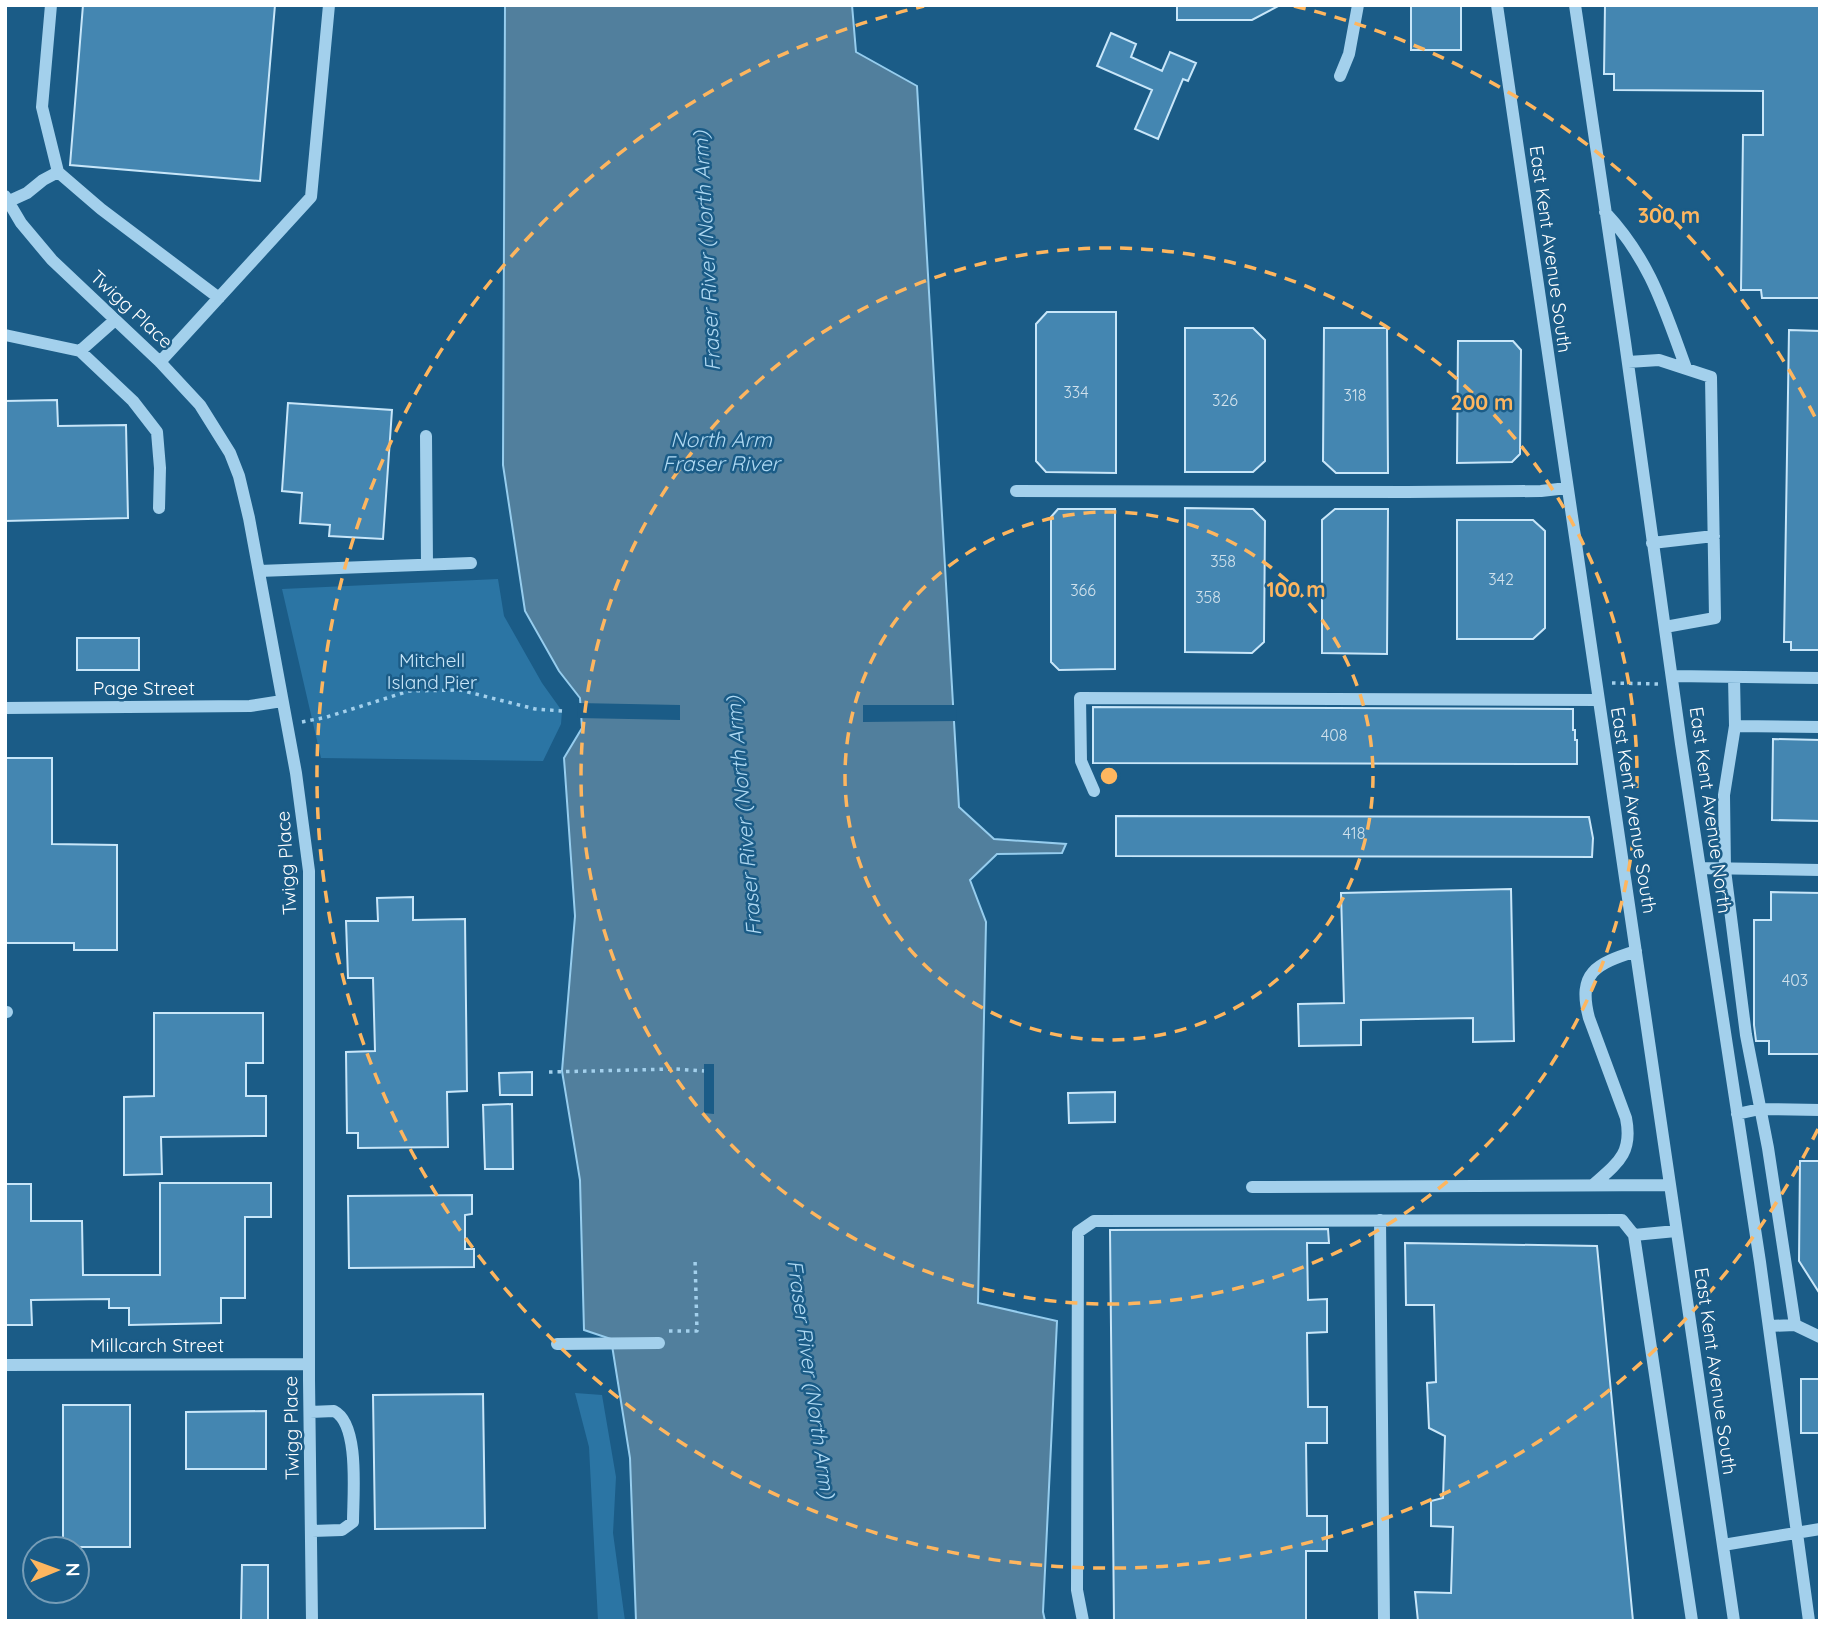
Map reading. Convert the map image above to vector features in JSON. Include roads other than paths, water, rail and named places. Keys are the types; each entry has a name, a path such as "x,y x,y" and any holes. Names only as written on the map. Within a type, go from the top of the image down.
{"street":[{"path":"51,5 42,107 58,172 101,209 219,298"},
{"path":"160,362 311,197 329,5"},
{"path":"1340,76 1349,54 1358,5"},
{"name":"East Kent Avenue South","path":"1497,5 1734,1621"},
{"name":"East Kent Avenue North","path":"1574,5 1769,1326 1809,1621"},
{"path":"6,200 27,193 58,172"},
{"name":"Twigg Place","path":"6,200 44,251 160,362 200,405 230,453 239,476 249,518 304,823 309,871 312,1621"},
{"path":"1605,211 1637,250 1650,272 1686,368"},
{"path":"80,351 115,320"},
{"path":"5,335 80,351 133,401 157,432 159,508"},
{"path":"1628,362 1659,360 1711,377 1714,618 1665,627"},
{"path":"426,436 427,564"},
{"path":"1016,491 1407,492 1541,491 1567,488"},
{"path":"1652,543 1714,536"},
{"path":"259,571 471,563"},
{"path":"1674,681 1734,677 1820,678"},
{"path":"1734,677 1735,726 1724,791 1725,870 1746,1035 1795,1325"},
{"path":"1094,791 1081,761 1080,698 1598,700"},
{"name":"Page Street","path":"5,708 250,706 282,701"},
{"path":"1735,726 1820,727"},
{"path":"1700,868 1820,870"},
{"path":"1593,1185 1616,1166 1625,1153 1629,1132 1589,1018 1585,987 1596,967 1636,951"},
{"path":"1737,1114 1760,1109 1820,1110"},
{"path":"1252,1187 1670,1185"},
{"path":"1380,1220 1384,1621"},
{"path":"1083,1621 1077,1590 1078,1232 1094,1221 1380,1220 1622,1220 1634,1235 1692,1621"},
{"path":"1634,1235 1676,1231"},
{"path":"1769,1326 1795,1325 1820,1337"},
{"path":"557,1344 659,1337"},
{"name":"Millcarch Street","path":"5,1365 309,1364"},
{"path":"310,1412 334,1411 345,1420 352,1451 353,1522 342,1531 312,1531"},
{"path":"1723,1545 1820,1530"}],"water":[{"name":"North Arm Fraser River","path":"505,5 852,5 856,52 917,86 959,807 994,839 1066,844 1062,853 997,854 970,880 986,922 978,1303 1057,1321 1043,1612 1045,1621 636,1621 630,1458 611,1339 584,1330 580,1180 562,1071 575,916 564,758 582,728 580,698 559,671 525,611 503,465"}],"water label":[{"name":"Fraser River (North Arm)","path":"707,251"},
{"name":"Fraser River (North Arm)","path":"744,816"},
{"name":"Fraser River (North Arm)","path":"811,1379"}],"park label":[{"name":"Mitchell Island Pier","path":"432,671"}]}
